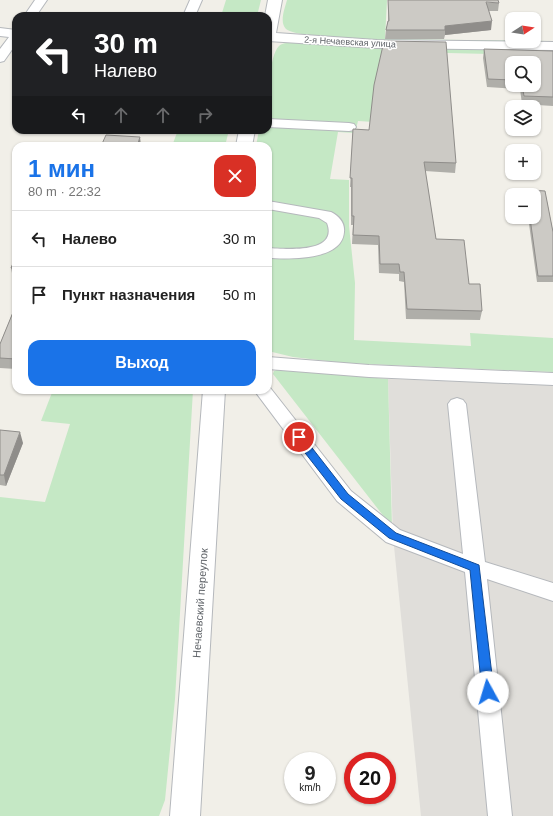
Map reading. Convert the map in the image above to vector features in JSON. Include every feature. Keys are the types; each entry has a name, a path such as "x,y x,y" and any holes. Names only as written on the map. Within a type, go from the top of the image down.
{"street":[{"path":"272,15 275,0"},
{"name":"2-я Нечаевская улица","path":"272,36 377,44 553,46"},
{"name":"Нечаевский переулок","path":"185,816 214,394"}],"lane":[{"path":"34,12 41,0"},
{"path":"191,12 196,0"},
{"path":"0,32 12,34"},
{"path":"0,58 12,40"},
{"path":"272,123 349,127"},
{"path":"272,206 323,214 331,217 337,224 338,237 333,245 321,249 291,255 272,253"},
{"path":"272,363 369,371 553,379"},
{"path":"266,394 344,496 393,536 475,568 553,592"},
{"path":"457,404 500,816"}],"shaded area":[{"path":"388,379 553,385 553,816 421,816 393,536"}],"green space":[{"path":"226,0 261,0 258,12 222,12"},
{"path":"287,0 387,0 385,39 505,40 505,44 412,42 329,38 301,34 286,29 283,23 283,15"},
{"path":"541,41 553,41 553,44 541,44"},
{"path":"291,42 553,49 553,53 529,55 407,52 374,122 358,121 355,133 338,132 330,179 349,180 349,226 355,283 354,340 471,346 470,333 553,338 553,372 344,363 293,357 272,352 272,142 257,142 258,134 272,134 272,62 275,52 280,45"},
{"path":"176,134 228,134 226,142 174,142"},
{"path":"279,369 388,379 392,527 273,374 274,371"},
{"path":"51,394 193,394 175,699 165,800 159,816 0,816 0,497 45,502 70,424 41,421"}],"building":[{"path":"388,0 498,0 499,3 486,2 492,21 445,26 445,30 386,30 389,21"},
{"path":"384,41 446,42 456,163 424,162 436,239 464,240 469,284 480,284 482,311 407,309 404,272 400,272 399,264 380,264 379,236 353,235 354,216 352,216 352,178 350,178 353,129 369,130 374,85"},
{"path":"484,49 553,51 553,97 524,96 523,92 541,92 541,56 505,56 505,80 488,79"},
{"path":"106,135 140,137 138,142 103,142"},
{"path":"541,191 545,191 553,232 553,276 538,276 531,224 541,224"},
{"path":"12,315 12,359 0,358 0,344"},
{"path":"0,430 20,432 4,475 0,475"}],"route":[{"path":"299,437 344,496 393,536 475,568 488,692"}]}
